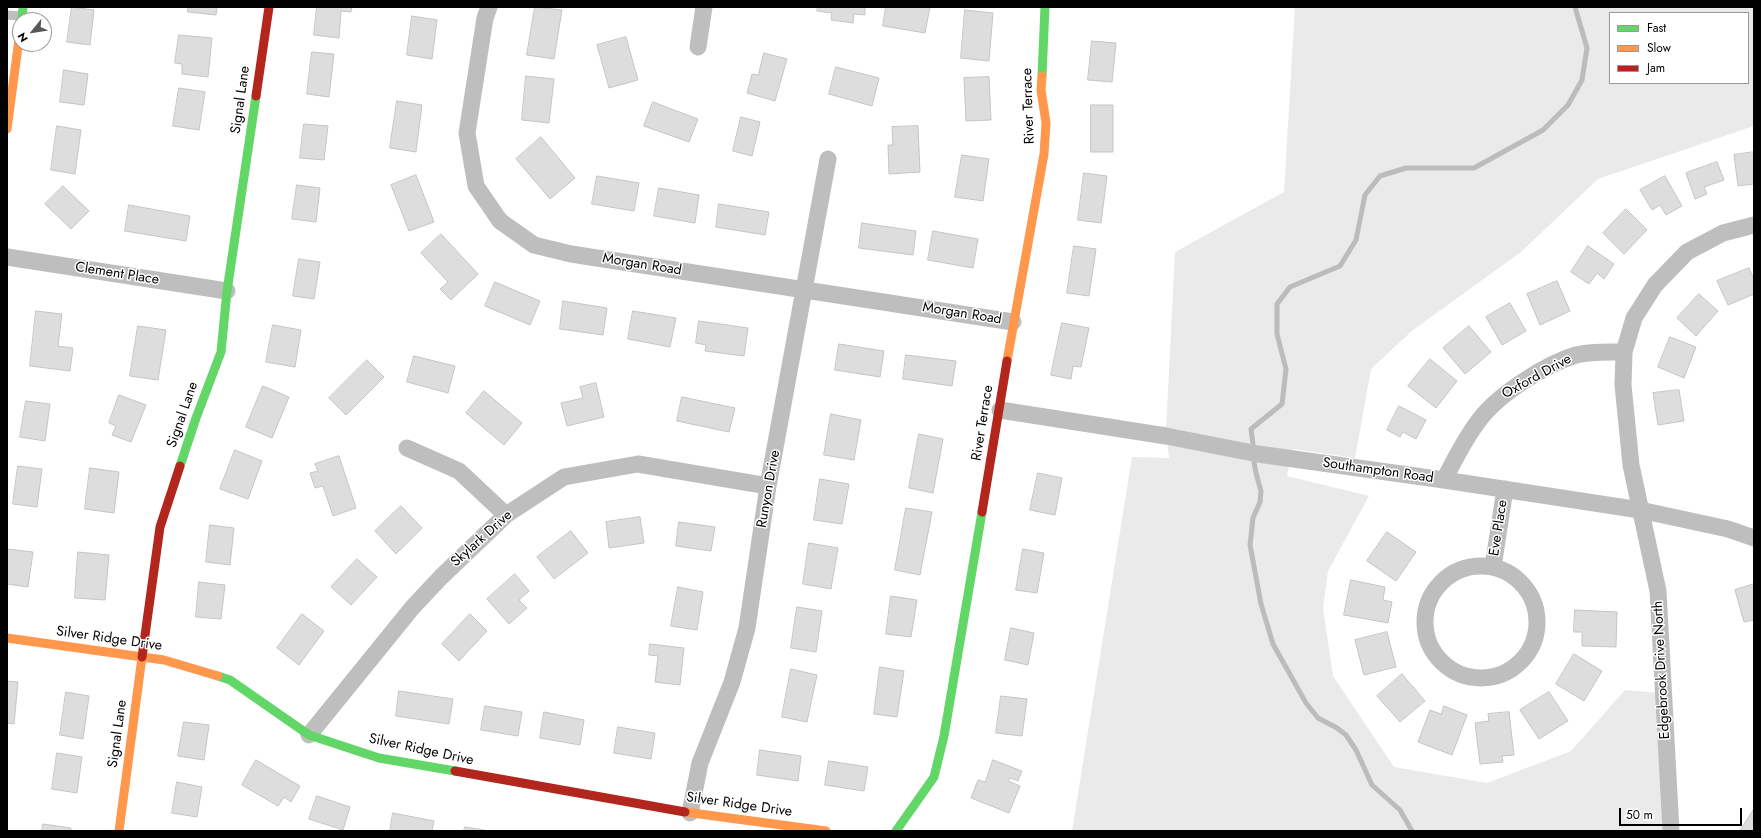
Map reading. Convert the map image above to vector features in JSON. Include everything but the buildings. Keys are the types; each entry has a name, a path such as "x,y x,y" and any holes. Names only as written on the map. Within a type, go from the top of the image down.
{"street":[{"name":"Signal Lane","path":"119,831 160,527 196,418 221,352 227,290 269,7"},
{"name":"Morgan Road","path":"489,7 485,18 467,133 476,186 500,221 534,245 572,254 1013,322"},
{"path":"698,47 704,7"},
{"name":"River Terrace","path":"896,831 934,777 944,736 1000,410 1013,322 1044,154 1046,123 1041,90 1045,7"},
{"path":"7,129 17,52"},
{"name":"Runyon Drive","path":"690,813 700,763 732,682 747,628 768,486 790,375 828,159"},
{"name":"Edgebrook Drive North","path":"1671,831 1658,591 1631,465 1622,385 1624,352 1634,318 1655,285 1687,252 1723,233 1754,225"},
{"name":"Clement Place","path":"7,257 227,290"},
{"name":"Oxford Drive","path":"1444,480 1466,438 1480,418 1498,399 1517,385 1557,362 1576,355 1601,351 1624,352"},
{"name":"Southampton Road","path":"1000,410 1166,436 1258,454 1444,480 1640,510 1728,529 1754,538"},
{"path":"407,448 459,471 506,515"},
{"name":"Skylark Drive","path":"309,735 412,608 441,577 506,515 564,477 638,464 768,486"},
{"name":"Eve Place","path":"1493,567 1505,490"},
{"name":"Eve Place","path":"1475,566 1493,567 1508,573 1525,588 1532,597 1537,614 1536,631 1531,647 1521,661 1507,671 1491,677 1474,677 1457,672 1442,662 1432,647 1426,630 1426,612 1432,595 1443,581 1458,571 1475,566"},
{"name":"Silver Ridge Drive","path":"7,638 164,660 230,680 309,735 386,760 690,813 826,831"}],"shaded area":[{"path":"1295,7 1754,7 1754,126 1598,179 1521,252 1413,330 1371,369 1355,458 1293,449 1287,476 1369,496 1328,571 1323,608 1333,676 1394,767 1487,783 1571,751 1625,690 1671,694 1671,831 1072,831 1132,457 1169,458 1166,430 1175,252 1284,192"}],"waterway":[{"path":"1253,444 1251,429 1282,404 1286,369 1277,334 1277,304 1290,287 1340,266 1356,240 1365,195 1380,176 1406,168 1474,168 1543,130 1568,105 1582,80 1587,48 1575,7"},
{"path":"1254,462 1261,491 1260,502 1253,518 1250,545 1261,604 1273,644 1306,703 1318,718 1337,728 1346,735 1356,750 1372,785 1400,810 1412,831"}],"traffic: fast":[{"path":"23,7 23,12"},
{"path":"1042,76 1045,7"},
{"path":"180,466 221,352 227,291 256,96"},
{"path":"896,831 934,777 944,736 982,512"},
{"path":"218,676 230,680 309,735 379,758 455,771"}],"traffic: slow":[{"path":"7,129 17,52"},
{"path":"1007,361 1044,154 1046,123 1041,90 1042,76"},
{"path":"7,638 164,660 218,676"},
{"path":"119,831 142,657"},
{"path":"685,812 826,831"}],"traffic: jam":[{"path":"256,96 269,7"},
{"path":"982,512 1007,361"},
{"path":"142,657 160,527 180,466"},
{"path":"455,771 685,812"}]}
